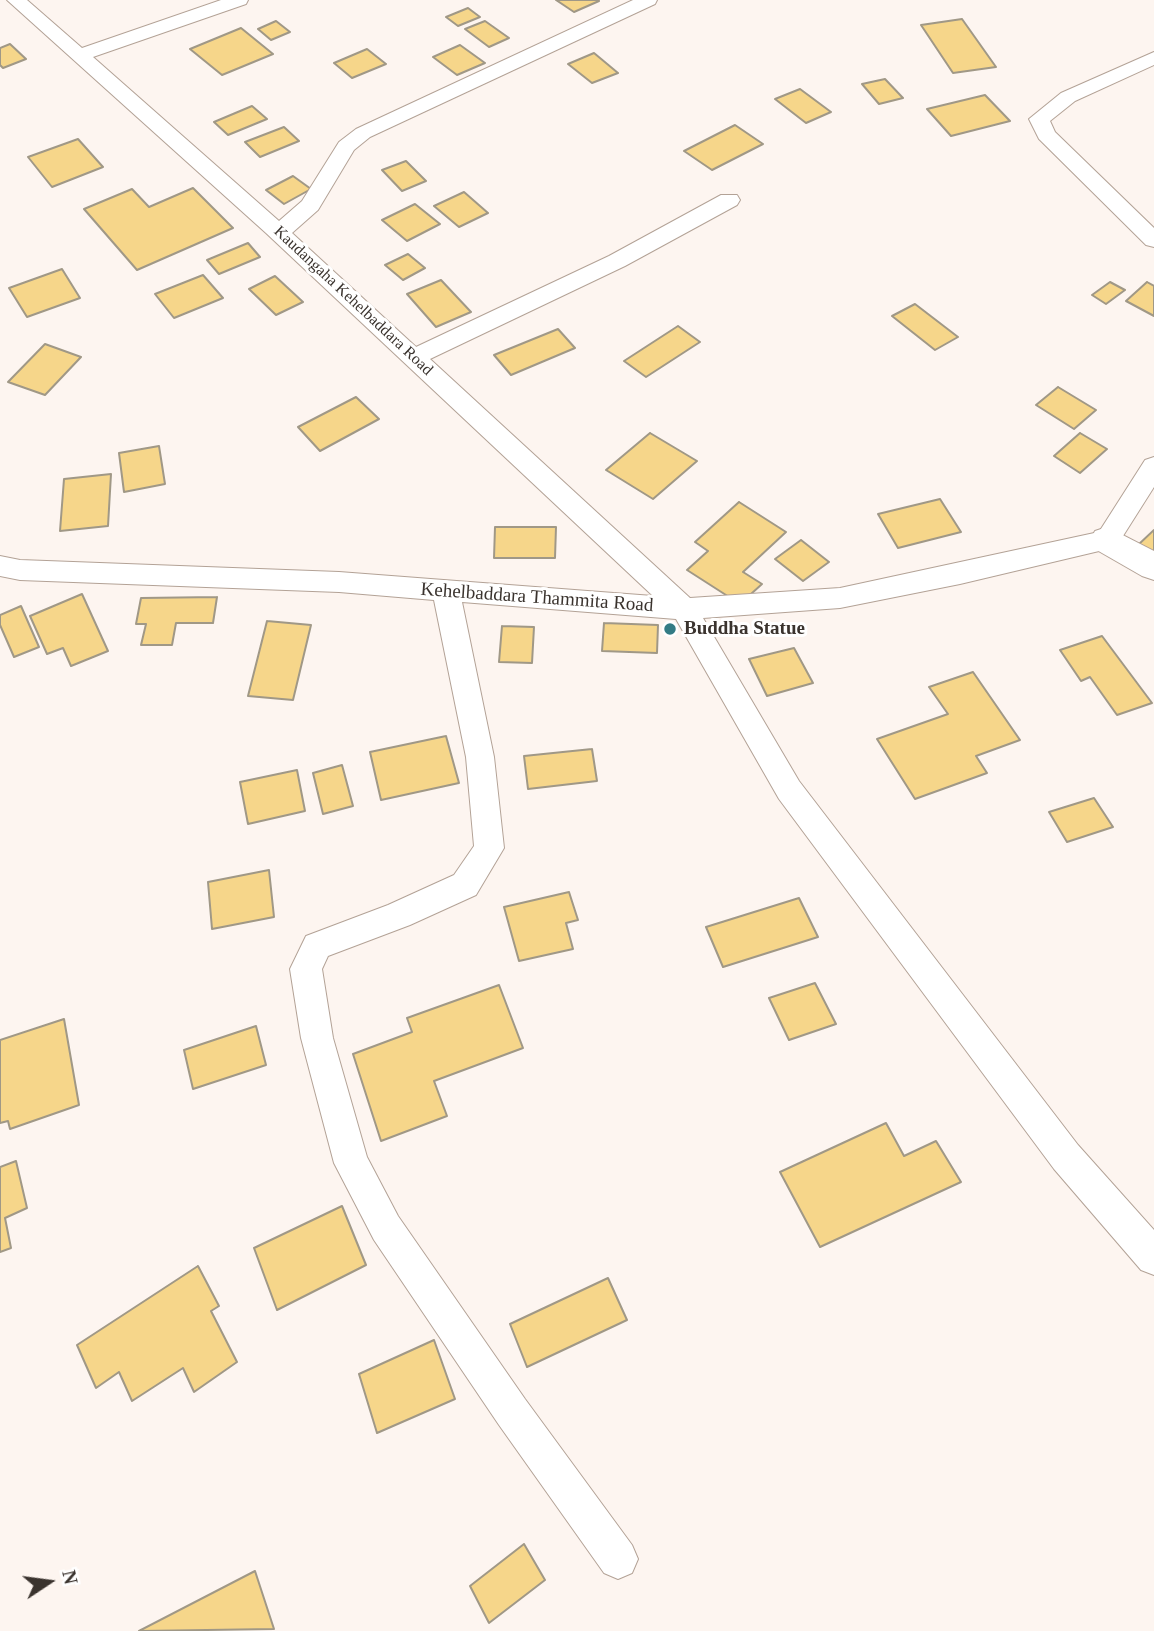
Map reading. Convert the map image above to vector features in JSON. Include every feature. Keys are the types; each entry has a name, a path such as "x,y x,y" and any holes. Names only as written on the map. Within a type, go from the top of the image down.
{"street":[{"name":"Kaudangaha Kehelbaddara Road","path":"16,0 279,233 684,609 789,790 1066,1157 1154,1257"},
{"path":"78,56 239,0"},
{"path":"279,233 310,205 346,146 363,133 648,0"},
{"path":"1154,58 1068,97 1039,119 1046,135 1154,240"},
{"path":"413,358 617,261 729,200"},
{"path":"1154,466 1107,540 1154,568"},
{"name":"Kehelbaddara Thammita Road","path":"0,566 20,570 339,582 684,609 840,598 1107,540"},
{"path":"446,591 480,757 489,848 465,885 399,915 317,946 306,969 317,1038 351,1163 386,1228 512,1412 618,1559"}],"building":[{"path":"556,0 597,0 599,1 574,12"},
{"path":"468,8 480,17 458,26 446,17"},
{"path":"962,19 996,67 953,73 921,25"},
{"path":"276,21 290,32 271,40 258,29"},
{"path":"485,21 509,38 489,47 465,29"},
{"path":"241,28 273,54 222,75 190,49"},
{"path":"10,44 26,59 3,68 0,65 0,48"},
{"path":"460,45 485,63 457,75 433,57"},
{"path":"367,49 386,64 352,78 334,63"},
{"path":"594,53 618,73 592,83 568,64"},
{"path":"885,79 903,98 879,104 862,84"},
{"path":"800,89 831,112 806,123 775,99"},
{"path":"985,95 1010,121 951,136 927,109"},
{"path":"252,106 267,119 228,135 214,122"},
{"path":"735,125 763,144 712,170 684,151"},
{"path":"284,127 299,141 260,157 245,142"},
{"path":"78,139 103,167 52,187 28,157"},
{"path":"406,161 426,181 402,191 382,170"},
{"path":"293,176 311,189 284,204 266,190"},
{"path":"193,188 233,228 137,270 84,209 132,189 149,207"},
{"path":"464,192 488,213 459,227 434,206"},
{"path":"415,204 440,224 407,241 382,220"},
{"path":"248,243 260,257 219,274 207,260"},
{"path":"408,254 425,268 403,280 385,265"},
{"path":"62,269 80,298 27,317 9,288"},
{"path":"203,275 223,298 174,318 155,294"},
{"path":"275,276 303,302 276,315 249,289"},
{"path":"441,280 471,312 436,327 407,294"},
{"path":"1110,282 1125,290 1106,304 1092,295"},
{"path":"1147,282 1154,286 1154,316 1126,301"},
{"path":"915,304 958,337 935,350 892,316"},
{"path":"678,326 700,342 646,377 624,361"},
{"path":"558,329 575,348 511,375 494,355"},
{"path":"45,344 81,357 45,395 8,382"},
{"path":"1058,387 1096,410 1074,429 1036,405"},
{"path":"356,397 379,419 320,451 298,427"},
{"path":"650,433 697,461 653,499 606,470"},
{"path":"1080,433 1107,449 1080,473 1054,456"},
{"path":"159,446 165,484 124,492 119,453"},
{"path":"111,474 108,526 60,531 64,479"},
{"path":"940,499 961,532 898,548 878,514"},
{"path":"739,502 786,532 743,572 762,584 740,604 687,570 708,551 695,542"},
{"path":"495,527 556,527 555,558 494,558"},
{"path":"1154,530 1154,556 1138,545"},
{"path":"801,540 829,562 803,581 775,559"},
{"path":"82,594 108,651 71,666 63,648 47,654 30,616"},
{"path":"217,597 213,623 176,623 172,645 141,645 146,624 136,624 141,598"},
{"path":"21,606 39,647 14,657 0,625 0,615"},
{"path":"267,621 311,625 293,700 248,696"},
{"path":"604,623 658,625 657,653 602,651"},
{"path":"502,626 534,627 532,663 499,662"},
{"path":"1102,636 1152,703 1117,715 1090,677 1081,681 1060,650"},
{"path":"794,648 813,683 767,696 749,659"},
{"path":"973,672 1020,740 976,756 987,773 915,799 877,739 948,714 929,687"},
{"path":"446,736 459,783 381,800 370,752"},
{"path":"592,749 597,781 528,789 524,756"},
{"path":"342,765 353,806 323,814 313,773"},
{"path":"297,770 305,811 248,824 240,782"},
{"path":"1094,798 1113,827 1067,842 1049,812"},
{"path":"269,870 274,917 212,929 208,882"},
{"path":"569,892 578,920 566,923 573,949 519,961 504,907"},
{"path":"799,898 818,937 723,967 706,927"},
{"path":"815,983 836,1024 789,1040 769,998"},
{"path":"499,985 523,1048 434,1081 447,1116 381,1141 353,1054 412,1032 407,1018"},
{"path":"64,1019 79,1105 10,1129 8,1121 0,1123 0,1040"},
{"path":"256,1026 266,1065 193,1089 184,1050"},
{"path":"886,1123 904,1156 936,1141 961,1182 820,1247 780,1172"},
{"path":"16,1161 27,1208 5,1218 11,1248 0,1252 0,1167"},
{"path":"342,1206 366,1265 277,1310 254,1248"},
{"path":"198,1266 219,1306 211,1311 237,1362 194,1392 183,1368 132,1401 119,1372 96,1388 77,1345"},
{"path":"608,1278 627,1320 527,1367 510,1324"},
{"path":"434,1340 455,1399 377,1433 359,1374"},
{"path":"524,1544 545,1580 489,1623 470,1586"},
{"path":"255,1571 274,1629 139,1631"}],"place":[{"name":"Buddha Statue","path":"670,629"}]}
